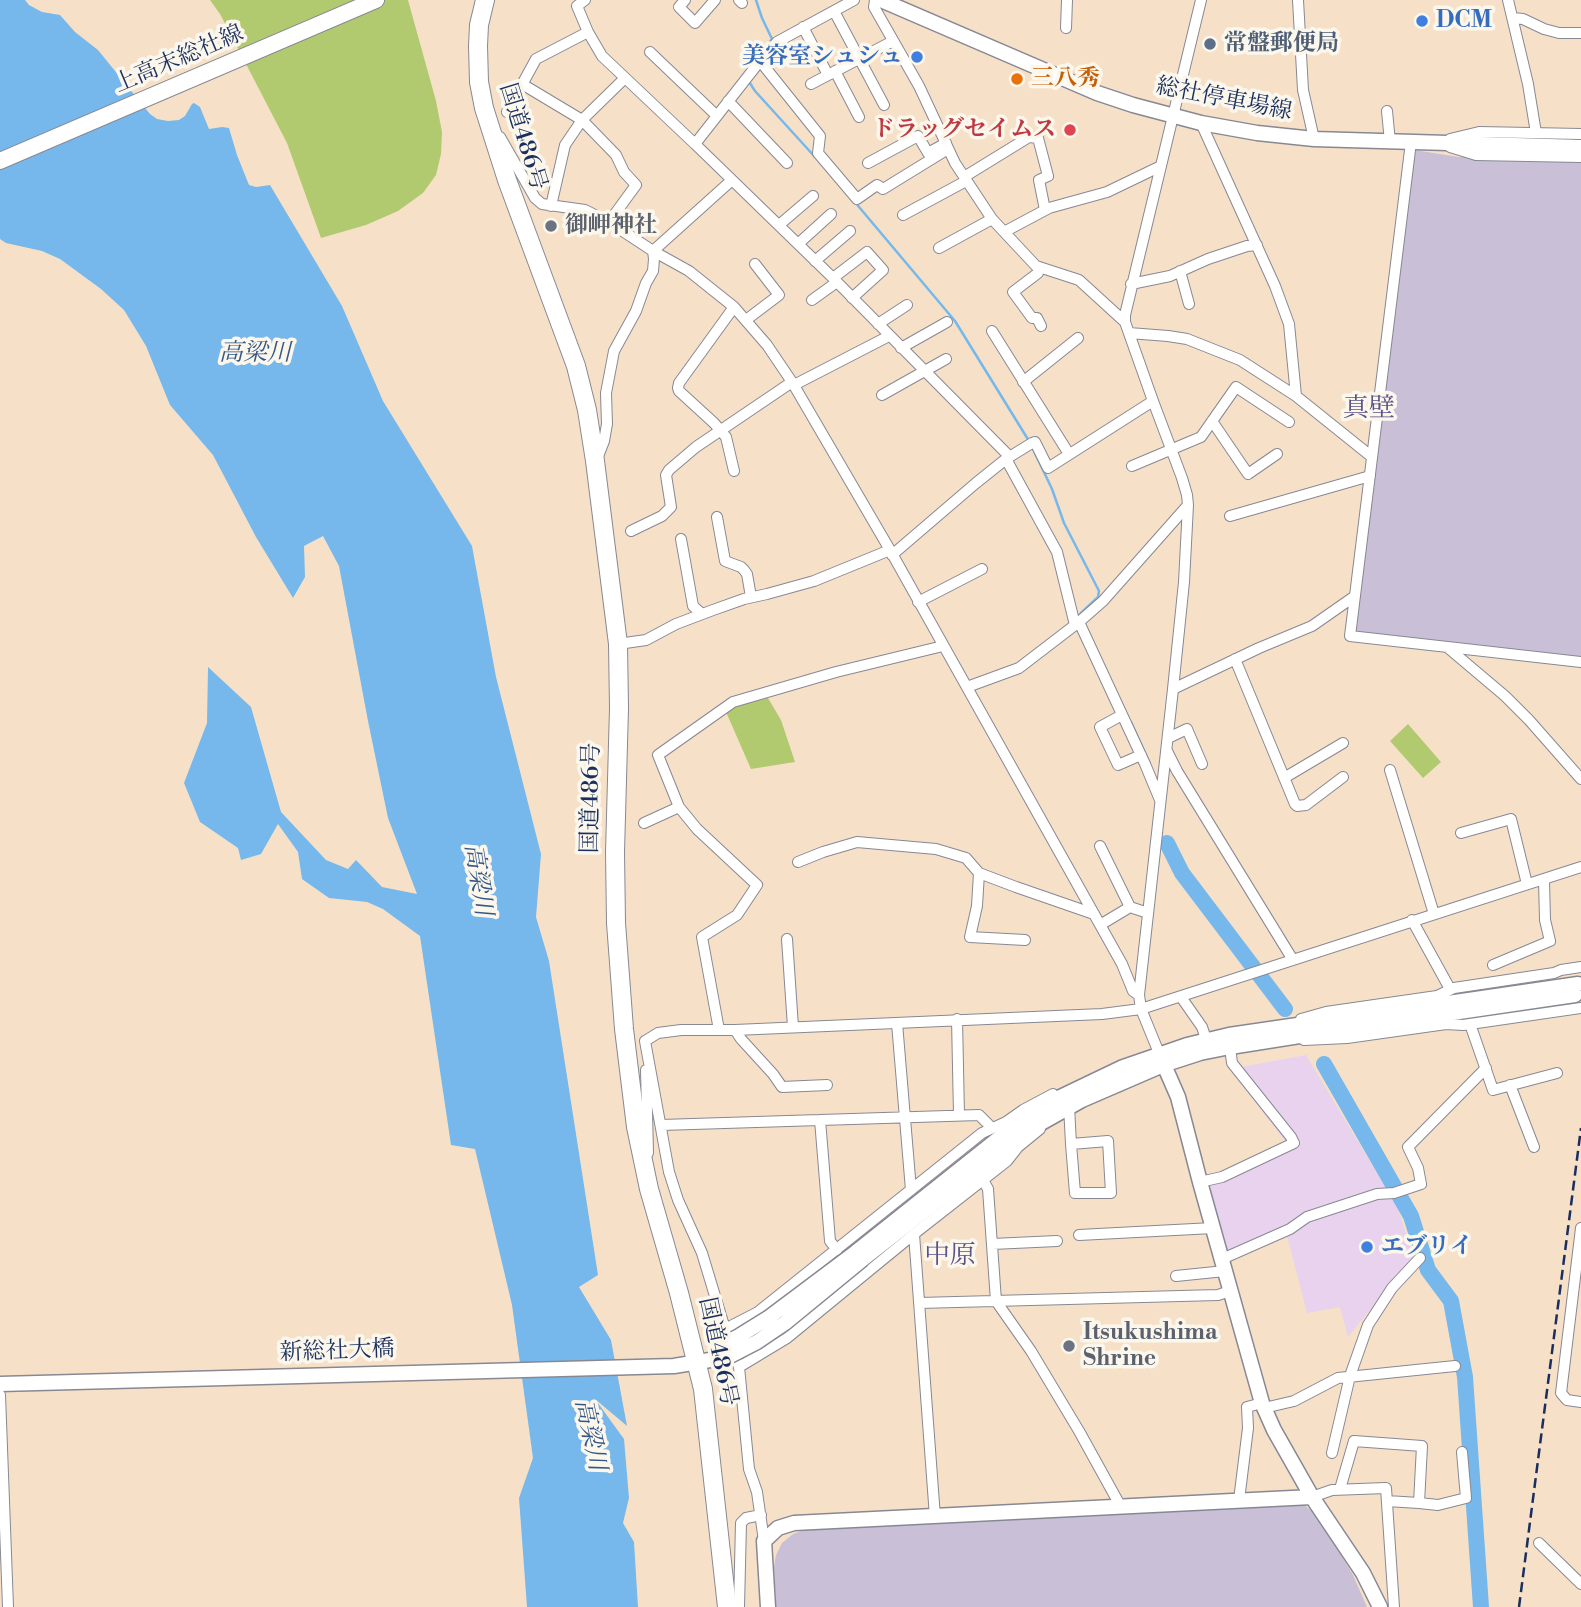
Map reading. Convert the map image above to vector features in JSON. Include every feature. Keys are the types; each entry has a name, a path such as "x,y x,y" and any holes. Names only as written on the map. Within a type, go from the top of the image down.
{"highway":[{"name":"国道486号","path":"485,0 478,25 481,94 507,180 576,366 587,410 595,461 618,644 616,923 624,1029 636,1127 649,1189 698,1363 706,1409 727,1607"}],"main road":[{"name":"上高末総社線","path":"0,161 376,0"}],"street":[{"path":"475,0 472,35 478,46"},
{"path":"478,25 497,0"},
{"path":"585,0 577,6 601,56 835,280 1008,458 1057,552 1077,623 1161,802"},
{"path":"685,0 679,7 695,23 715,0"},
{"path":"695,144 777,43 854,0"},
{"path":"875,0 874,7 919,86 947,146 992,219 1039,267 1079,280 1125,323"},
{"name":"総社停車場線","path":"881,0 1097,93 1200,123 1314,139 1580,146"},
{"path":"1066,28 1067,0"},
{"path":"1201,0 1125,315 1125,323 1187,495 1188,505 1184,582 1139,995 1161,1059 1178,1097 1263,1405 1312,1497 1363,1573 1380,1607"},
{"path":"1298,0 1303,90 1314,139"},
{"path":"1508,0 1528,84 1536,133"},
{"path":"834,11 884,105"},
{"path":"1513,18 1523,19 1559,33 1581,33"},
{"path":"803,27 859,117"},
{"path":"507,112 536,59 588,32"},
{"path":"811,84 893,41"},
{"path":"650,52 717,116"},
{"path":"760,61 820,136 818,153 857,200 877,185 883,189 947,146"},
{"path":"551,205 565,145 582,120 625,78"},
{"path":"522,84 582,120 616,155 624,172 636,185 609,222"},
{"path":"728,101 788,163"},
{"path":"1387,111 1390,142"},
{"path":"1200,123 1257,245 1289,324 1296,396"},
{"path":"491,132 499,135 535,198 542,204 585,210 689,271 734,307 767,345 793,384 891,553 1122,964 1133,990 1139,995"},
{"path":"1436,142 1479,132 1536,133 1580,146"},
{"path":"868,163 918,136 928,153 947,146"},
{"path":"903,215 1029,137 1038,138 1048,176 1039,180 1045,210"},
{"path":"1411,142 1350,636 1581,662"},
{"path":"1004,232 1045,210 1107,192 1161,166"},
{"path":"653,251 732,180"},
{"path":"779,225 813,196"},
{"path":"798,244 831,214"},
{"path":"939,248 992,219"},
{"path":"815,261 850,231"},
{"path":"1131,285 1153,281 1208,259 1257,245"},
{"path":"595,461 600,456 607,425 606,393 614,351 636,311 653,271 653,251"},
{"path":"812,300 867,252 883,270 852,298"},
{"path":"746,320 779,295 755,264"},
{"path":"1039,267 1038,273 1013,292 1041,326"},
{"path":"1180,271 1189,304"},
{"path":"878,324 907,305"},
{"path":"734,307 678,388 726,437 734,471"},
{"path":"901,348 947,322"},
{"path":"992,331 1069,454"},
{"path":"1129,333 1187,339 1240,360 1296,396 1372,457"},
{"path":"631,531 662,516 671,507 666,475 696,447 793,384 889,336"},
{"path":"1023,382 1078,338"},
{"path":"882,395 946,359"},
{"path":"1132,466 1201,437 1236,387 1289,422"},
{"path":"618,644 646,640 702,614 751,597 814,581 891,553 1008,458 1030,444 1035,442 1048,468 1153,401"},
{"path":"1212,421 1248,474 1277,454"},
{"path":"1230,516 1370,477"},
{"path":"967,687 1019,668 1077,623 1103,601 1188,505"},
{"path":"717,517 725,561 741,567 747,574 751,597"},
{"path":"681,539 693,606 702,614"},
{"path":"918,602 982,569"},
{"path":"1173,690 1235,659 1312,626 1355,596"},
{"path":"719,1030 702,937 737,915 757,885 697,829 679,807 658,755 733,702 836,672 943,646"},
{"path":"1447,647 1505,696 1581,779"},
{"path":"1235,659 1295,804 1306,805 1343,777"},
{"path":"1122,715 1100,727 1118,765 1141,755"},
{"path":"1168,738 1187,729 1202,764"},
{"path":"1284,778 1343,743"},
{"path":"1167,750 1177,771 1293,960"},
{"path":"1390,770 1434,914"},
{"path":"644,823 679,807"},
{"path":"1461,833 1511,819 1527,884"},
{"path":"798,862 849,844 916,846 946,851 967,858 979,873 1094,914"},
{"path":"1100,846 1130,907 1148,913"},
{"path":"645,1041 658,1033 681,1030 1102,1014 1142,1009 1581,867"},
{"path":"979,873 977,906 971,937 1025,940"},
{"path":"1493,965 1550,941 1544,904 1544,880"},
{"path":"1100,925 1130,907"},
{"path":"1412,920 1450,989"},
{"path":"788,939 793,1027"},
{"path":"860,1255 1013,1127 1052,1101 1123,1067 1230,1047 1285,1032 1307,1017 1326,1012 1437,996 1450,989 1581,967"},
{"path":"1285,1032 1311,1041 1446,1024 1470,1024 1578,996"},
{"path":"729,1349 740,1336 860,1255 1027,1130 1161,1059 1206,1039 1285,1032 1578,996"},
{"path":"1181,997 1202,1027 1206,1039"},
{"path":"957,1020 958,1115"},
{"path":"897,1023 911,1190"},
{"path":"1470,1024 1493,1090 1557,1073"},
{"path":"735,1030 782,1087 827,1085"},
{"path":"645,1041 649,1189"},
{"path":"645,1041 669,1171 702,1253 729,1349 749,1469 761,1516 768,1607"},
{"path":"1200,1182 1222,1177 1294,1143 1232,1063 1230,1047"},
{"path":"1176,1276 1224,1265 1307,1217 1377,1194 1421,1184 1419,1168 1408,1147 1486,1068"},
{"path":"1510,1085 1534,1147"},
{"path":"729,1349 758,1312 982,1133 1052,1094 1074,1090"},
{"path":"1069,1106 1071,1144 1075,1193 1111,1193 1108,1141 1071,1144"},
{"path":"661,1125 979,1115 992,1128"},
{"path":"698,1363 729,1349 787,1338 1007,1161 1018,1147 1054,1115"},
{"path":"820,1120 830,1241 837,1250"},
{"path":"983,1180 988,1189 996,1301 1031,1351 1121,1507"},
{"path":"1079,1235 1213,1228"},
{"path":"1581,1228 1561,1393 1567,1401 1581,1402"},
{"path":"914,1234 935,1517"},
{"path":"992,1244 1057,1241"},
{"path":"1332,1453 1350,1376 1368,1325 1392,1288 1420,1258"},
{"path":"919,1303 1218,1294 1230,1291"},
{"name":"新総社大橋","path":"0,1384 674,1366 698,1363"},
{"path":"1239,1500 1248,1429 1247,1407 1294,1401 1338,1378 1455,1366"},
{"path":"0,1395 8,1607"},
{"path":"1340,1489 1354,1441 1422,1446 1419,1503"},
{"path":"1387,1502 1438,1505 1466,1498 1462,1452"},
{"path":"764,1541 778,1528 794,1523 1312,1497 1340,1489 1386,1488 1394,1607"},
{"path":"738,1607 741,1523 746,1518 761,1516"},
{"path":"1539,1543 1581,1584"}],"shaded area":[{"path":"1414,150 1459,157 1581,160 1581,658 1354,631"},
{"path":"1306,1055 1398,1208 1413,1257 1348,1337 1340,1307 1307,1313 1287,1236 1227,1261 1205,1186 1292,1150 1230,1069"},
{"path":"1303,1504 1312,1511 1339,1552 1367,1607 776,1607 776,1555 782,1543 793,1534 813,1527"}],"green space":[{"path":"210,0 408,0 442,132 436,175 423,193 398,211 366,225 321,238 287,143 220,14"},
{"path":"765,693 781,720 795,762 751,769 726,712 736,704"},
{"path":"1408,724 1441,762 1423,778 1390,741"}],"water":[{"name":"高梁川","path":"0,0 25,0 42,12 60,15 75,32 98,50 157,119 179,120 194,103 200,107 209,129 229,128 249,185 270,185 342,306 383,401 472,546 496,677 541,854 536,917 549,961 598,1275 579,1287 611,1340 627,1426 595,1399 624,1439 629,1498 623,1523 634,1542 638,1607 527,1607 519,1498 533,1458 512,1305 475,1149 451,1145 420,936 383,909 367,902 329,898 302,879 298,852 278,824 261,854 241,860 238,848 200,822 184,783 207,723 208,667 251,707 281,812 326,860 348,869 356,860 382,887 417,894 388,818 339,566 323,536 304,546 305,577 293,598 256,537 213,455 170,405 146,346 124,310 60,259 0,239"}],"waterway":[{"path":"756,0 772,39 765,49"},
{"path":"748,80 815,157"},
{"path":"854,201 955,321 1029,441"},
{"path":"1032,447 1052,489 1064,523 1099,591 1098,597 1079,616"},
{"path":"1131,722 1150,764"},
{"path":"1167,843 1182,873 1285,1009"},
{"path":"1324,1064 1411,1216 1428,1270 1451,1301 1465,1377 1481,1607"}],"railway":[{"path":"1519,1607 1581,1128"}],"place":[{"name":"DCM","path":"1422,21"},
{"name":"常盤郵便局","path":"1210,44"},
{"name":"美容室シュシュ","path":"917,57"},
{"name":"三八秀","path":"1017,79"},
{"name":"ドラッグセイムス","path":"1070,130"},
{"name":"御岬神社","path":"551,226"},
{"name":"エブリイ","path":"1367,1247"},
{"name":"Itsukushima Shrine","path":"1069,1346"}],"district":[{"name":"真壁","path":"1369,410"},
{"name":"中原","path":"950,1257"}]}
